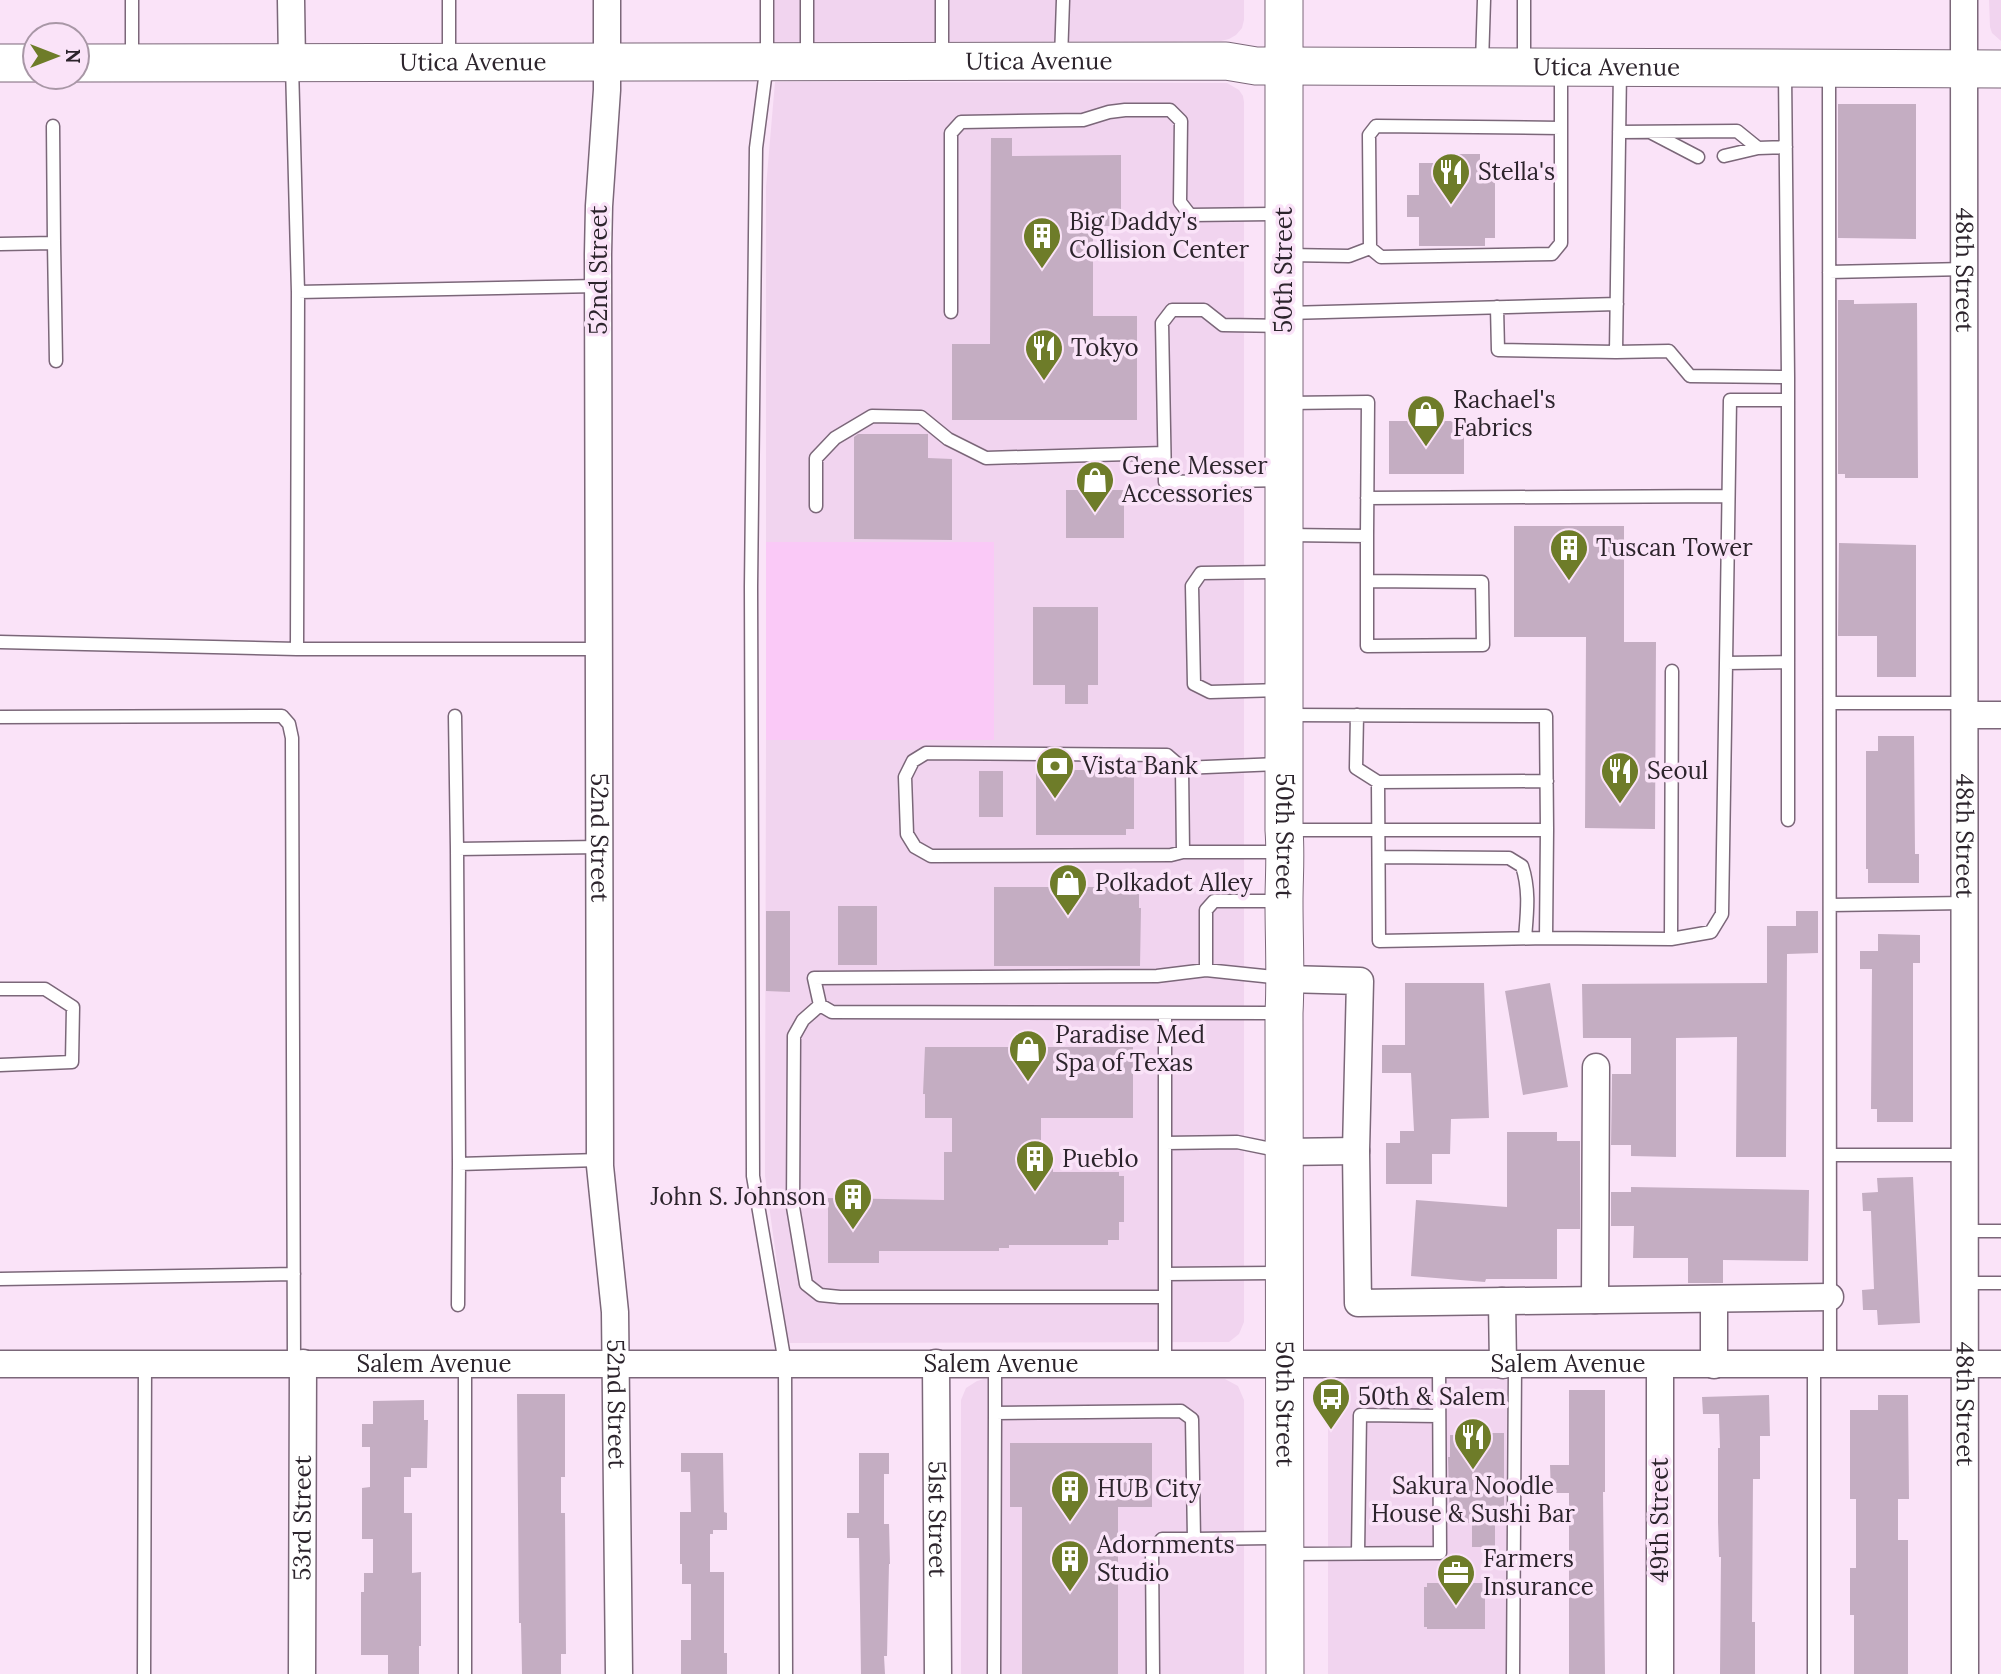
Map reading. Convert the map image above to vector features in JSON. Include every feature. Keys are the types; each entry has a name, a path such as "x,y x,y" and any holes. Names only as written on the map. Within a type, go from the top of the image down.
{"street":[{"path":"291,0 292,62"},
{"name":"52nd Street","path":"607,0 607,90 598,206 600,1160 615,1312 619,1674"},
{"name":"50th Street","path":"1284,0 1285,1674"},
{"name":"48th Street","path":"1964,0 1965,1674"},
{"name":"Utica Avenue","path":"91,63 1226,61 1256,66 2001,69"},
{"path":"0,63 21,63"},
{"path":"1965,709 2001,715"},
{"path":"1285,996 1360,981 1356,1151 1358,1303 1830,1297"},
{"path":"1595,1300 1596,1067"},
{"path":"1284,1152 1356,1151"},
{"path":"1714,1299 1714,1365"},
{"path":"1502,1301 1509,1365"},
{"name":"53rd Street","path":"298,1363 302,1674"},
{"name":"51st Street","path":"936,1363 938,1674"},
{"name":"Salem Avenue","path":"0,1364 2001,1364"},
{"name":"49th Street","path":"1660,1365 1660,1674"}],"lane":[{"path":"132,0 132,63"},
{"path":"449,0 449,62"},
{"path":"767,0 767,62 756,148 751,586 753,1176 785,1363 786,1674"},
{"path":"807,0 807,62"},
{"path":"942,0 942,62"},
{"path":"1060,62 1063,0"},
{"path":"1482,67 1484,0"},
{"path":"1524,0 1524,67"},
{"path":"292,62 298,292 297,649"},
{"path":"1370,248 1381,257 1552,254 1561,243 1561,67"},
{"path":"1616,352 1620,67"},
{"path":"1785,68 1788,820"},
{"path":"1814,1674 1822,1364 1830,1297 1829,68"},
{"path":"951,312 951,133 961,122 1083,120 1125,110 1170,110 1181,121 1180,202 1190,215 1284,214"},
{"path":"53,126 56,361"},
{"path":"1370,248 1369,135 1376,126 1561,128"},
{"path":"1619,132 1737,131 1758,148"},
{"path":"1648,132 1698,157"},
{"path":"1724,156 1758,148 1786,147"},
{"path":"0,244 54,243"},
{"path":"1284,255 1349,256 1370,248"},
{"path":"1829,272 1965,269"},
{"path":"298,292 598,286"},
{"path":"1284,480 1164,482 1162,323 1172,310 1204,310 1223,325 1497,307 1617,304"},
{"path":"1497,307 1498,351 1669,351 1690,376 1788,377"},
{"path":"1378,782 1379,941 1671,939 1711,932 1722,914 1730,400 1788,400"},
{"path":"1284,402 1368,402 1367,498 1367,537 1367,581 1367,646 1483,645 1482,582 1367,581"},
{"path":"816,506 816,458 835,438 872,416 920,417 948,439 986,458 1164,453"},
{"path":"1367,498 1728,496"},
{"path":"1284,535 1367,537"},
{"path":"1284,572 1201,573 1192,586 1194,684 1210,692 1357,715 1546,716 1546,938"},
{"path":"0,642 297,649 599,649"},
{"path":"1726,663 1788,662"},
{"path":"1671,939 1672,671"},
{"path":"1830,703 1965,709"},
{"path":"1357,715 1356,768 1378,782 1547,781"},
{"path":"0,717 282,716 289,724 292,738 294,1274 298,1363"},
{"path":"455,716 458,1305"},
{"path":"1284,764 1182,768 1167,755 926,753 913,761 905,777 906,834 915,846 930,856 1171,855 1379,830 1547,830"},
{"path":"1182,768 1183,852"},
{"path":"457,849 600,847"},
{"path":"1380,857 1509,858 1522,866 1527,882 1525,938"},
{"path":"1206,970 1206,910 1214,901 1284,901"},
{"path":"1830,905 1966,903"},
{"path":"1206,970 1285,996 1165,1013 832,1012 820,1005 814,978 1157,976 1206,970"},
{"path":"0,989 45,989 73,1007 72,1062 0,1065"},
{"path":"820,1005 803,1020 794,1036 793,1207 806,1284 820,1295 840,1297 1165,1297"},
{"path":"1165,1013 1165,1364"},
{"path":"1165,1143 1237,1142 1284,1152"},
{"path":"1830,1155 1965,1155"},
{"path":"459,1164 600,1160"},
{"path":"1965,1231 2001,1231"},
{"path":"1165,1274 1284,1273"},
{"path":"0,1279 294,1274"},
{"path":"1965,1283 2001,1283"},
{"path":"465,1363 465,1674"},
{"path":"994,1674 995,1363"},
{"path":"144,1674 145,1364"},
{"path":"1153,1674 1152,1551 1162,1539 1194,1539 1359,1553 1440,1553 1439,1364"},
{"path":"1509,1365 1513,1674"},
{"path":"995,1413 1181,1411 1192,1419 1194,1539"},
{"path":"1359,1553 1360,1415 1439,1416"}],"shaded area":[{"path":"775,0 1244,0 1244,20 1236,35 1221,41 775,42"},
{"path":"1989,0 2001,0 2001,41 1992,33 1990,27"},
{"path":"775,82 1227,83 1239,90 1243,96 1244,1322 1239,1334 1229,1342 788,1343 765,1176 766,740 993,740 993,542 766,542 766,187"},
{"path":"766,542 994,542 994,740 766,740"},
{"path":"1353,1378 1507,1380 1506,1674 1328,1674 1328,1404 1329,1396 1337,1385"},
{"path":"984,1379 1225,1379 1238,1386 1244,1400 1244,1674 961,1674 961,1400 966,1388"}],"building":[{"path":"1838,104 1916,104 1916,239 1838,238"},
{"path":"991,138 1012,138 1012,156 1121,155 1121,226 1093,226 1093,316 1137,316 1137,420 952,420 952,344 990,344"},
{"name":"Stella's","path":"1449,154 1480,154 1480,163 1485,163 1485,171 1495,171 1495,238 1485,238 1485,246 1419,246 1419,217 1407,217 1407,195 1419,195 1419,163 1449,163"},
{"path":"1838,300 1854,300 1854,304 1917,303 1918,478 1845,478 1845,474 1838,474"},
{"name":"Rachael's Fabrics","path":"1389,421 1464,421 1464,474 1389,474"},
{"path":"858,434 928,434 928,458 952,459 952,540 854,539 854,437"},
{"name":"Gene Messer Accessories","path":"1066,490 1124,490 1124,538 1066,538"},
{"path":"1514,526 1624,526 1624,642 1656,642 1655,829 1585,828 1586,637 1514,637"},
{"path":"1839,543 1916,545 1916,677 1877,677 1877,636 1838,636"},
{"path":"1033,607 1098,607 1098,685 1088,685 1088,704 1065,704 1065,685 1033,685"},
{"path":"1878,736 1914,736 1915,854 1919,854 1919,883 1868,883 1866,751 1878,751"},
{"name":"Vista Bank","path":"1036,770 1134,770 1134,829 1126,829 1126,835 1036,835"},
{"path":"979,771 1003,771 1003,817 979,817"},
{"name":"Polkadot Alley","path":"994,887 1139,887 1140,966 994,966"},
{"path":"838,906 877,906 877,965 838,965"},
{"path":"766,911 790,911 790,992 766,991"},
{"path":"1796,911 1818,911 1818,953 1787,954 1786,1157 1736,1157 1737,1037 1676,1038 1676,1157 1631,1156 1631,1145 1611,1145 1612,1074 1631,1074 1631,1038 1583,1038 1582,984 1767,983 1767,926 1796,926"},
{"path":"1878,934 1920,935 1920,963 1913,963 1913,1122 1877,1122 1877,1109 1871,1109 1872,969 1860,969 1860,951 1878,951"},
{"path":"1405,983 1484,983 1489,1118 1451,1119 1450,1154 1432,1154 1432,1184 1386,1184 1386,1143 1400,1143 1400,1131 1414,1131 1411,1073 1382,1073 1382,1045 1405,1045"},
{"path":"1550,983 1568,1087 1523,1095 1505,991"},
{"path":"925,1047 1133,1047 1133,1118 1041,1118 1041,1152 1053,1152 1053,1172 1119,1172 1119,1176 1124,1176 1124,1222 1119,1222 1119,1240 1108,1240 1108,1245 1009,1245 1009,1248 999,1248 999,1251 879,1251 879,1263 828,1263 828,1198 944,1200 944,1152 952,1152 952,1118 925,1118"},
{"path":"1507,1132 1557,1132 1557,1141 1580,1141 1580,1229 1557,1229 1557,1279 1486,1279 1485,1282 1411,1276 1416,1200 1507,1207"},
{"path":"1913,1177 1920,1323 1878,1325 1877,1310 1863,1310 1862,1290 1874,1289 1871,1211 1863,1211 1862,1193 1878,1192 1877,1178"},
{"path":"1631,1187 1809,1190 1808,1261 1723,1260 1723,1283 1688,1283 1688,1258 1633,1258 1634,1226 1611,1226 1611,1192 1631,1192"},
{"path":"1569,1390 1605,1390 1605,1674 1569,1674 1569,1493 1551,1493 1550,1465 1569,1465"},
{"path":"517,1394 565,1394 565,1477 561,1477 561,1513 565,1513 566,1654 561,1654 561,1674 522,1674"},
{"path":"1769,1395 1770,1436 1760,1436 1760,1479 1753,1479 1752,1622 1755,1622 1755,1674 1720,1674 1719,1414 1703,1414 1702,1397"},
{"path":"1878,1395 1908,1395 1909,1499 1898,1499 1898,1540 1908,1540 1908,1674 1854,1674 1854,1615 1850,1615 1850,1568 1856,1568 1856,1499 1850,1499 1850,1410 1878,1410"},
{"path":"424,1400 424,1420 428,1420 427,1468 411,1468 411,1477 404,1477 404,1513 412,1513 412,1573 421,1572 419,1674 388,1674 388,1655 361,1655 361,1592 364,1592 364,1573 373,1573 373,1539 362,1539 362,1488 370,1487 370,1447 362,1447 362,1424 373,1424 373,1401"},
{"name":"Sakura Noodle House & Sushi Bar","path":"1504,1433 1504,1523 1495,1523 1495,1547 1472,1547 1472,1523 1450,1523 1450,1435"},
{"path":"1010,1443 1152,1443 1152,1507 1118,1507 1118,1674 1022,1674 1022,1507 1010,1507"},
{"path":"681,1453 723,1453 727,1530 713,1530 713,1534 710,1534 710,1572 724,1572 724,1653 727,1653 727,1674 681,1674 681,1640 691,1640 691,1584 682,1584 680,1512 691,1512 690,1472 681,1472"},
{"path":"859,1453 889,1453 889,1474 884,1474 884,1524 889,1524 890,1564 885,1674 861,1674 859,1538 847,1538 847,1513 859,1513"},
{"name":"Farmers Insurance","path":"1427,1583 1485,1583 1485,1629 1424,1627 1424,1587 1427,1587"}],"place":[{"name":"Stella's","path":"1451,206"},
{"name":"Big Daddy's Collision Center","path":"1042,270"},
{"name":"Tokyo","path":"1044,382"},
{"name":"Rachael's Fabrics","path":"1426,448"},
{"name":"Gene Messer Accessories","path":"1095,514"},
{"name":"Tuscan Tower","path":"1569,582"},
{"name":"Vista Bank","path":"1055,800"},
{"name":"Seoul","path":"1620,805"},
{"name":"Polkadot Alley","path":"1068,917"},
{"name":"Paradise Med Spa of Texas","path":"1028,1083"},
{"name":"Pueblo","path":"1035,1193"},
{"name":"John S. Johnson","path":"853,1231"},
{"name":"50th & Salem","path":"1331,1431"},
{"name":"Sakura Noodle House & Sushi Bar","path":"1473,1471"},
{"name":"HUB City","path":"1070,1523"},
{"name":"Adornments Studio","path":"1070,1593"},
{"name":"Farmers Insurance","path":"1456,1607"}]}
